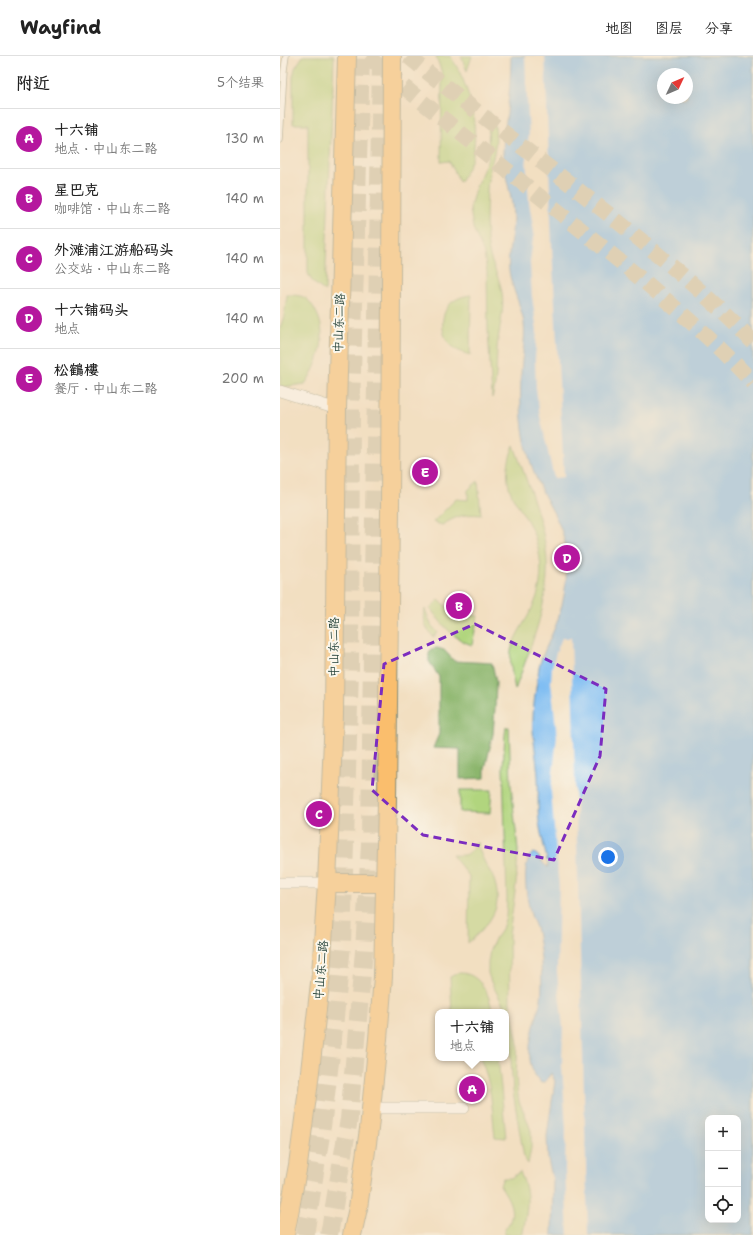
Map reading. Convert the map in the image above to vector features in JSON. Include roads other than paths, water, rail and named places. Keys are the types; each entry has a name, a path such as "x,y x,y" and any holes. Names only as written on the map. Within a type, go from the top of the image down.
{"main road":[{"name":"中山东二路","path":"285,1235 298,1165 308,1089 321,974 327,883 334,715 337,408 347,56"},
{"path":"352,1235 358,1208 371,1108 383,977 387,801 390,510 392,56"},
{"path":"327,883 385,883"},
{"path":"342,1235 358,1208"}],"street":[{"path":"280,391 337,408"},
{"path":"280,883 327,883"},
{"path":"371,1108 464,1108"}],"lane":[{"path":"280,140 286,56"}],"water":[{"path":"511,56 753,56 753,1235 552,1235 553,1180 548,1160 547,1136 555,1081 551,1073 545,1082 541,1083 534,1073 531,1063 530,1042 539,1010 542,979 539,942 528,901 526,873 529,858 533,853 537,855 548,867 538,816 538,776 533,736 533,715 539,668 562,605 567,561 563,535 540,487 533,468 525,442 522,421 521,370 524,323 509,271 513,209 503,156"}],"tunnel":[{"path":"305,1235 321,1135 333,1038 342,945 350,670 351,408 361,56"},
{"path":"367,56 647,284 691,322 753,383"},
{"path":"329,1235 349,1119 364,951 370,844 381,56"},
{"path":"408,56 643,242 686,278 753,342"}],"place":[{"name":"松鶴樓","path":"425,472"},
{"name":"十六铺码头","path":"567,558"},
{"name":"星巴克","path":"459,606"},
{"name":"外滩浦江游船码头","path":"319,814"},
{"name":"十六铺","path":"472,1089"}]}
